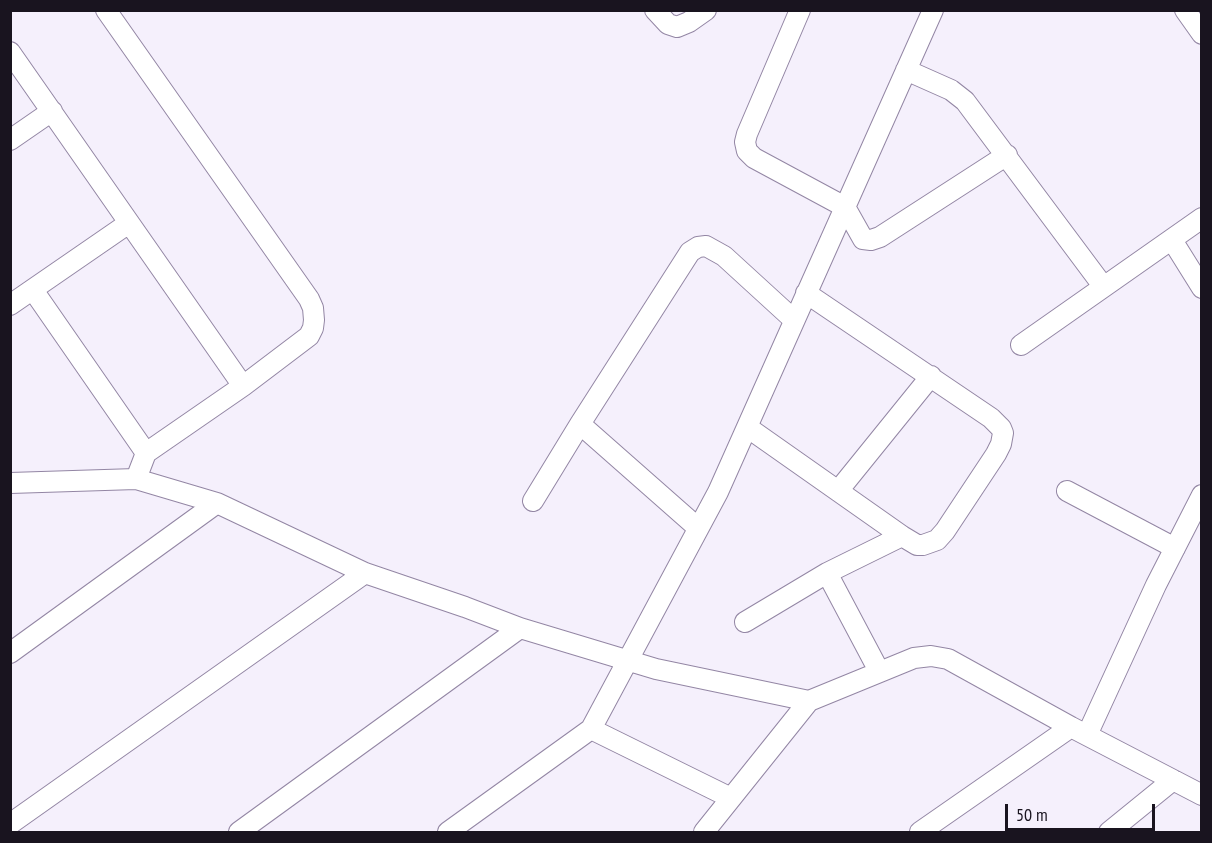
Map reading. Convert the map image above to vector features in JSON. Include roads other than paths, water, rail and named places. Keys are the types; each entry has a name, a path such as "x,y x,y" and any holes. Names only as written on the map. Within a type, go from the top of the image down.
{"street":[{"path":"106,10 309,299 315,320 309,336 243,386 146,453 136,479"},
{"path":"655,10 668,24 677,27 706,10"},
{"path":"800,10 747,134 745,142 747,151 754,158 845,207 863,239 871,240 880,237 1007,155"},
{"path":"448,832 591,729 718,492 933,10"},
{"path":"1185,10 1202,34"},
{"path":"10,52 243,386"},
{"path":"906,70 951,90 964,101 1007,155 1103,286"},
{"path":"10,140 52,111"},
{"path":"1021,345 1202,218"},
{"path":"10,305 129,223"},
{"path":"1172,240 1202,288"},
{"path":"533,501 690,252 698,247 706,246 724,256 794,320"},
{"path":"33,290 146,453"},
{"path":"747,427 917,545 929,544 938,540 996,454 1004,436 1001,428 991,418 806,293"},
{"path":"838,491 931,376"},
{"path":"580,424 698,528"},
{"path":"10,483 136,479 217,503 365,573 520,628 656,669 809,701"},
{"path":"1067,491 1175,548"},
{"path":"920,832 1079,731 1175,548 1196,520 1202,495"},
{"path":"10,653 217,503"},
{"path":"745,622 827,573 902,536"},
{"path":"10,824 365,573"},
{"path":"827,573 879,671"},
{"path":"239,832 520,628"},
{"path":"704,832 809,701 914,658 931,656 948,659 1202,795"},
{"path":"591,729 731,798"},
{"path":"1109,832 1173,780"}]}
